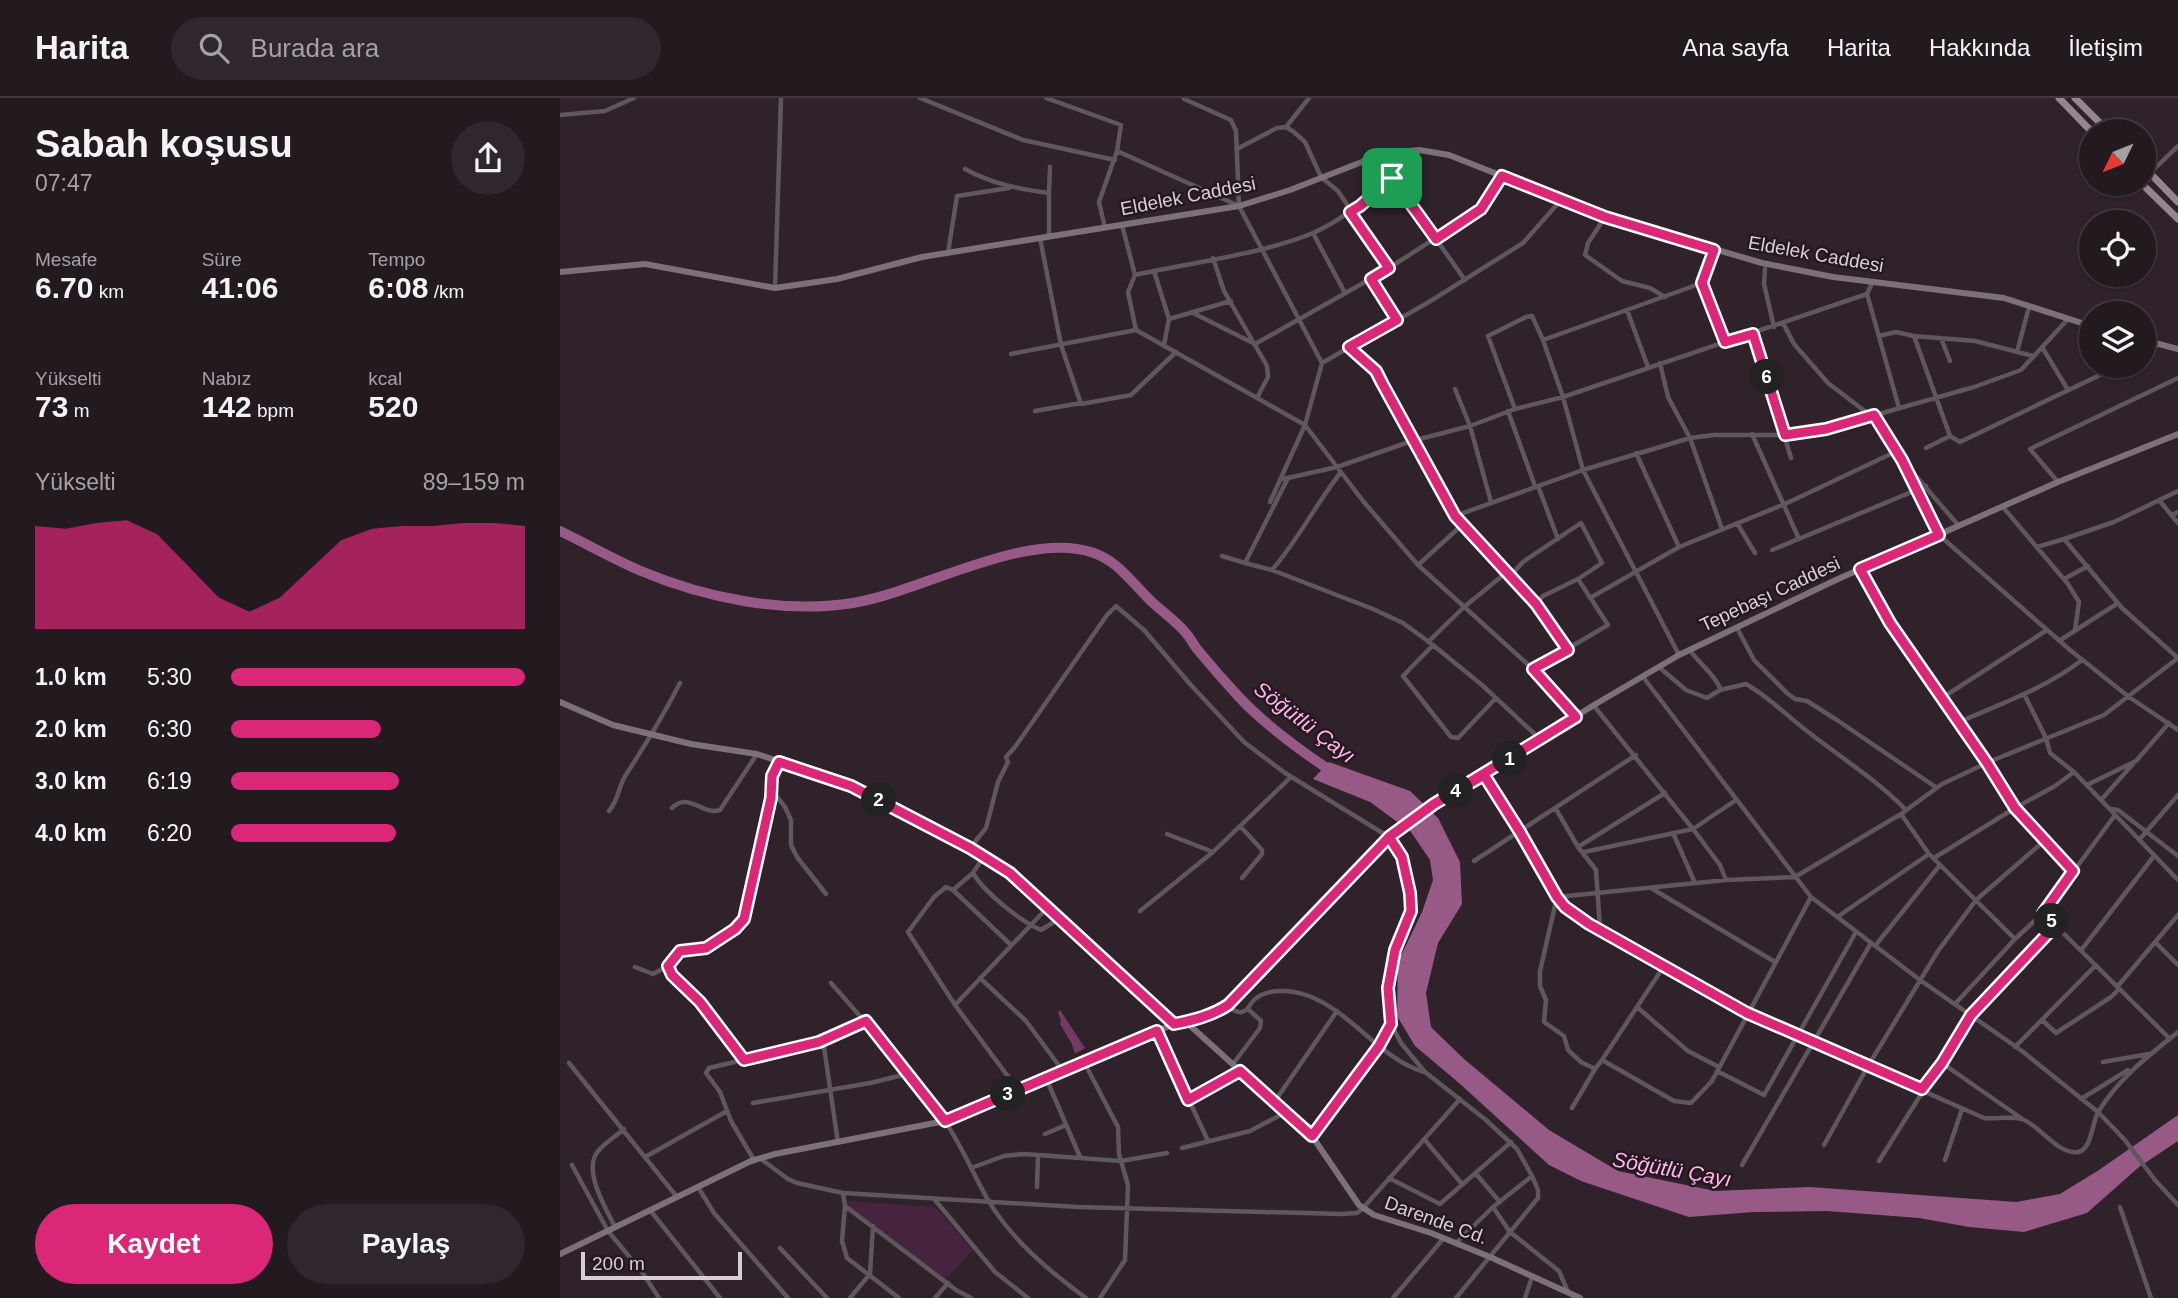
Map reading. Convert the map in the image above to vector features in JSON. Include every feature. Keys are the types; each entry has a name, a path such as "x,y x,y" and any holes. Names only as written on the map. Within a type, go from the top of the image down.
{"main road":[{"path":"2059,98 2079,119"},
{"path":"2078,99 2097,119"},
{"path":"2156,179 2178,202"},
{"path":"2154,196 2178,219"}],"street":[{"path":"560,115 605,111 634,98"},
{"path":"775,288 781,98"},
{"path":"920,98 1024,140 1115,160"},
{"path":"1045,98 1121,125 1115,160 1099,202 1105,228"},
{"path":"1286,127 1308,98"},
{"path":"1184,99 1231,120 1236,131 1238,206 1322,362 1305,425 1270,502"},
{"path":"1237,149 1277,128 1286,127 1306,142 1321,177 1338,191 1389,268"},
{"path":"2156,163 2178,146"},
{"name":"Eldelek Caddesi","path":"560,272 645,264 775,288 836,279 922,257 1238,206 1377,156 1419,150 1449,155 1605,217 1762,263 1833,276 2004,298 2079,322"},
{"path":"1117,151 1238,206"},
{"path":"1377,156 1465,280"},
{"path":"1049,237 1051,167"},
{"path":"965,169 1010,188 1049,193"},
{"path":"1255,344 1371,279 1481,209 1502,176"},
{"path":"1135,275 1260,248 1313,233 1360,206 1392,178"},
{"path":"948,253 957,196 1010,188"},
{"path":"1322,362 1465,280 1523,243 1561,200"},
{"path":"1605,217 1588,243 1585,255 1622,281 1650,288 1665,297"},
{"path":"1122,225 1135,275 1128,292 1136,330"},
{"path":"1313,233 1345,293"},
{"path":"1040,238 1061,345 1080,403"},
{"path":"1714,250 1702,283 1725,342"},
{"path":"1213,258 1224,291 1267,366 1268,377 1257,398"},
{"path":"1765,269 1764,284 1774,327"},
{"path":"1154,271 1169,319 1164,345"},
{"path":"1371,279 1397,320"},
{"path":"1873,281 1867,294 1899,408"},
{"path":"1543,340 1702,283"},
{"path":"1282,479 1337,467 1412,441 1470,426 1508,411 1563,397 1867,294"},
{"path":"1169,319 1231,301"},
{"path":"2017,352 2029,306"},
{"path":"1627,310 1648,367"},
{"path":"1191,312 1255,344"},
{"path":"1515,409 1488,336 1532,316 1563,397 1583,470 1679,655"},
{"path":"1455,516 1583,470 1690,438 1714,435 1785,435 1826,429 2021,370 2068,318"},
{"path":"1783,323 1794,344 1828,383 1866,412 1874,415 1902,460 1939,535 2082,660 2129,697 2178,730"},
{"path":"1011,354 1136,330 1305,425 1418,565 1533,669 1576,717"},
{"path":"1879,336 1896,332 1975,341 2034,356"},
{"path":"1753,334 1791,457"},
{"path":"1913,336 1950,436 1960,442 2094,378"},
{"path":"1941,338 1950,361"},
{"path":"2156,343 2178,349"},
{"path":"1349,347 1381,376 1382,383 1412,441 1455,516 1536,604 1568,650"},
{"path":"2042,347 2068,390"},
{"path":"1035,411 1131,395 1176,352"},
{"path":"1660,363 1668,397 1690,438 1722,529"},
{"path":"2058,482 2030,449 2178,379"},
{"path":"1455,389 1470,426 1491,502"},
{"path":"1508,411 1558,539"},
{"path":"1752,434 1799,539"},
{"name":"Tepebaşı Caddesi","path":"1228,1005 1397,829 1594,705 1679,655 1860,569 2058,482 2178,434"},
{"path":"1926,448 1950,436"},
{"path":"1590,598 1679,547 1784,504 1897,452"},
{"path":"1636,453 1679,547"},
{"path":"1902,460 1959,526"},
{"path":"1272,570 1290,549 1341,472"},
{"path":"1245,564 1289,477"},
{"path":"1772,550 1926,486"},
{"path":"2037,547 2114,522 2178,491"},
{"path":"2159,500 2178,523"},
{"path":"2003,506 2064,579 2079,602 2075,630"},
{"path":"2171,514 2178,512"},
{"path":"1494,699 1458,738 1451,737 1403,676 1464,607 1523,562 1581,523 1602,563 1544,596 1536,604"},
{"path":"1737,523 1755,553"},
{"path":"1418,565 1462,525"},
{"path":"1557,897 1726,880 1795,877 1901,814 1937,788 1987,763 2104,715 2178,658 2118,603 2064,539"},
{"path":"1222,556 1272,570 1403,623 1482,685 1540,740"},
{"path":"2064,579 2088,566"},
{"path":"1860,569 1890,623 2015,808 2073,871"},
{"path":"1533,669 1608,625 1578,579"},
{"path":"2059,641 2118,603"},
{"path":"970,848 986,828 998,782 1008,762 1006,757 1116,606 1144,630 1234,733 1290,777 1389,837 1402,857 1411,911 1395,950 1388,988 1391,1024 1401,1042 1425,1072 1511,1142 1538,1190 1538,1198 1456,1298"},
{"path":"1737,627 1754,660 1788,694 1795,699 1807,701 1937,788"},
{"path":"1942,698 2048,630"},
{"path":"1690,650 1715,676 1721,690"},
{"path":"1959,722 2024,694 2063,674 2082,660"},
{"path":"1659,667 1675,682 1694,694 1707,698 1721,690 1746,684 1766,695 1793,721 1881,786 1906,810"},
{"path":"1643,677 1811,897 1920,980 2015,1047 2098,1112 2124,1139 2178,1205"},
{"path":"609,811 617,801 627,773 653,733 680,683"},
{"path":"2024,694 2046,738 2050,753 2074,772 2178,880"},
{"path":"560,702 613,725 691,744 757,754 851,786 970,848 1010,873 1174,1024"},
{"path":"1594,705 1693,829 1720,865 1726,880"},
{"path":"2101,800 2169,723"},
{"path":"672,808 678,803 688,801 713,812 720,810 757,754"},
{"path":"1474,861 1636,755"},
{"path":"2087,785 2136,761"},
{"path":"635,967 653,974 668,966 680,951 706,948 735,929 744,919 771,798 772,776 779,762"},
{"path":"1837,917 1932,856 2074,772"},
{"path":"1484,775 1565,907 1747,1013 1984,1118 2022,1119"},
{"path":"1140,911 1241,827 1290,777"},
{"path":"771,788 791,820 791,845 797,857 826,894"},
{"path":"1578,848 1665,793"},
{"path":"2139,840 2178,795"},
{"path":"1584,852 1693,829 1736,800"},
{"path":"1556,809 1578,848 1584,852 1596,870 1600,929"},
{"path":"2110,810 2118,810 2178,856"},
{"path":"1901,814 1932,856 2015,939"},
{"path":"1955,1004 2043,913 2115,815"},
{"path":"1241,827 1262,850 1262,854 1242,877"},
{"path":"1673,833 1695,883"},
{"path":"1167,834 1213,852"},
{"path":"1824,1145 1920,980 1976,900 2044,841"},
{"path":"953,890 973,873 984,856"},
{"path":"2082,949 2154,856"},
{"path":"1742,1165 1873,945 1941,865"},
{"path":"973,873 979,884 1030,925 1041,930 1059,919"},
{"path":"1011,945 953,890 946,887 934,897 908,932 955,1005 1018,1090"},
{"path":"1651,888 1775,962"},
{"path":"1557,897 1540,971 1540,986 1546,1000 1544,1022 1564,1036 1568,1050 1581,1062 1595,1069"},
{"path":"1602,1060 1674,1101 1691,1103 1712,1081 1811,897"},
{"path":"955,1005 1047,908"},
{"path":"2043,913 2170,1039"},
{"path":"2042,1020 2056,1033 2111,997 2178,915"},
{"path":"1880,1161 1922,1089 1942,1063 1971,1015 2056,925"},
{"path":"1637,1007 1689,1051 1764,1095 1856,932"},
{"path":"2155,942 2178,965"},
{"path":"2015,1047 2096,965"},
{"path":"668,966 672,975 700,1002 744,1060"},
{"path":"1572,1108 1664,966"},
{"path":"980,978 1026,1021 1063,1071"},
{"path":"831,983 866,1021 945,1121 990,1203 1040,1263 1086,1298"},
{"path":"560,1254 757,1159 945,1121 1174,1024 1195,1021 1228,1005 1235,1011 1248,1009 1254,1000 1263,994 1280,991 1310,996 1337,1011 1407,1067 1425,1072"},
{"path":"1232,1065 1260,1028 1261,1021 1248,1009"},
{"path":"1275,1101 1337,1011"},
{"path":"866,1021 823,1040 715,1065 706,1073 720,1092 727,1111 757,1159 797,1184 843,1193 990,1203 1128,1209 1357,1213 1460,1099"},
{"name":"Darende Cd.","path":"1186,1022 1312,1136 1363,1208 1374,1215 1490,1257 1580,1298"},
{"path":"1312,1136 1379,1046 1391,1024"},
{"path":"1157,1031 1208,1141"},
{"path":"2081,1099 2132,1068 2178,1032"},
{"path":"823,1040 838,1143"},
{"path":"2104,1062 2150,1054"},
{"path":"1084,1062 1118,1127 1121,1161 1128,1185 1125,1260 1100,1298"},
{"path":"569,1063 677,1196"},
{"path":"1942,1063 2064,1150 2076,1152 2087,1147 2098,1112 2132,1068"},
{"path":"1188,1100 1240,1071"},
{"path":"753,1104 907,1074"},
{"path":"1046,1078 1080,1157"},
{"path":"1945,1160 1962,1109"},
{"path":"647,1156 727,1111"},
{"path":"1182,1148 1250,1131 1286,1112"},
{"path":"1045,1134 1066,1125"},
{"path":"611,1229 594,1184 594,1164 596,1152 624,1129"},
{"path":"1424,1139 1462,1184"},
{"path":"1389,1178 1440,1204 1511,1142"},
{"path":"971,1168 1004,1156 1038,1155 1121,1161 1167,1153"},
{"path":"1037,1187 1038,1155"},
{"path":"572,1165 611,1229 659,1298"},
{"path":"1476,1174 1500,1202"},
{"path":"1456,1243 1493,1207 1532,1176"},
{"path":"697,1187 714,1213 788,1298"},
{"path":"843,1193 845,1206 842,1241 847,1258 899,1298"},
{"path":"934,1200 995,1272 1028,1298"},
{"path":"845,1206 971,1298"},
{"path":"1493,1207 1510,1232 1559,1271 1569,1293"},
{"path":"2120,1207 2151,1298"},
{"path":"650,1210 720,1298"},
{"path":"850,1298 870,1274 873,1226"},
{"path":"1393,1298 1443,1239"},
{"path":"780,1248 827,1298"},
{"path":"1525,1298 1532,1277"},
{"path":"935,1298 948,1283"}],"shaded area":[{"path":"1329,762 1410,791 1438,818 1460,862 1462,904 1438,943 1426,993 1431,1027 1464,1059 1549,1130 1618,1171 1715,1191 1810,1187 2016,1202 2060,1194 2178,1115 2178,1141 2139,1167 2087,1213 2024,1232 1969,1227 1919,1218 1827,1211 1754,1212 1689,1217 1581,1181 1549,1165 1415,1046 1397,1016 1398,962 1422,912 1433,880 1430,860 1411,832 1370,802 1313,779"},
{"path":"1060,1010 1085,1048 1075,1054 1060,1024"},
{"path":"845,1203 935,1207 973,1250 945,1280"}],"waterway":[{"name":"Söğütlü Çayı","path":"560,531 620,562 666,581 718,596 772,605 827,606 853,603 880,597 1007,555 1038,549 1067,548 1094,553 1117,566 1181,627 1218,674 1261,718 1334,773"}],"route":[{"path":"1392,178 1350,212 1389,268 1371,279 1397,320 1349,347 1381,376 1382,383 1412,441 1455,516 1536,604 1568,650 1533,669 1576,717 1434,804 1397,829 1389,837 1228,1005 1195,1021 1174,1024 1010,873 970,848 851,786 779,762 772,776 771,798 744,919 735,929 706,948 680,951 668,966 672,975 700,1002 744,1060 819,1042 866,1021 945,1121 1157,1031 1188,1100 1240,1071 1312,1136 1379,1046 1391,1024 1388,988 1395,950 1411,911 1402,857 1389,837 1434,804 1484,775 1565,907 1589,924 1747,1013 1922,1089 1942,1063 1971,1015 2056,925 2043,913 2073,871 2015,808 1890,623 1860,569 1939,535 1902,460 1874,415 1826,429 1785,435 1753,334 1725,342 1702,283 1714,250 1605,217 1502,176 1481,209 1436,239 1392,178"}]}
